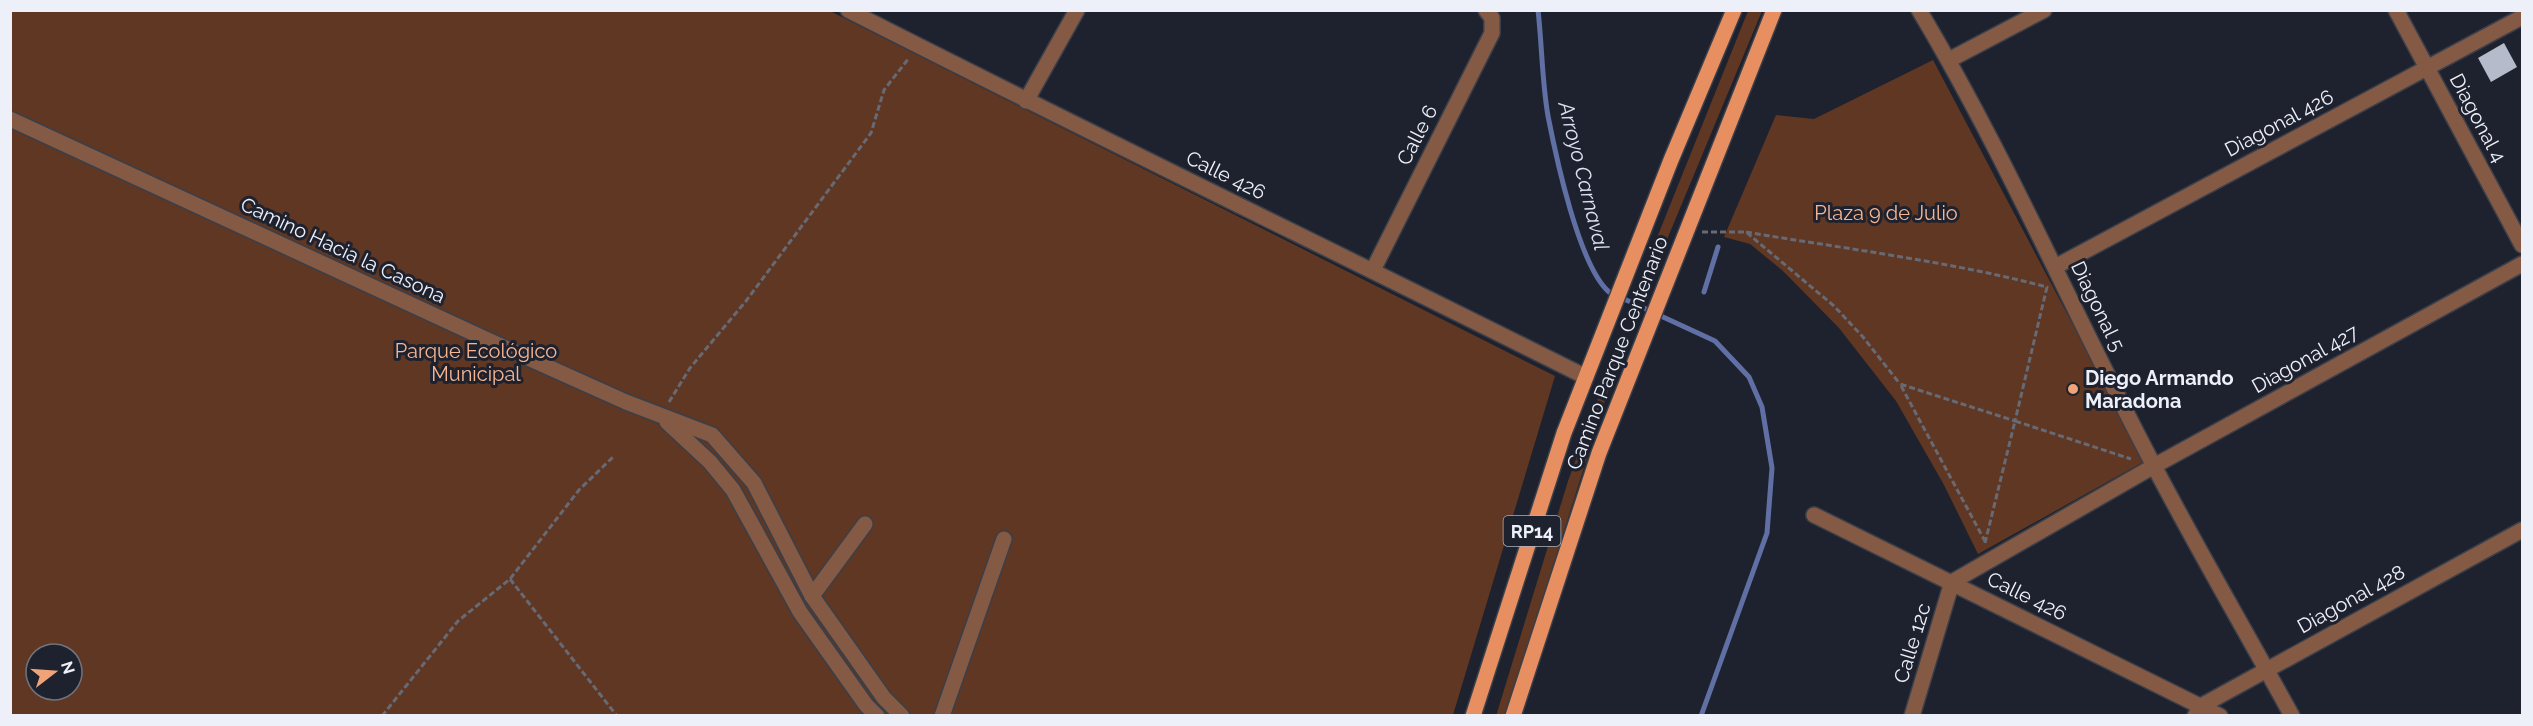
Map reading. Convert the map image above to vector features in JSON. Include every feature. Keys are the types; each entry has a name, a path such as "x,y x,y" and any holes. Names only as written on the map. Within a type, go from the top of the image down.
{"main road":[{"name":"Camino Parque Centenario","path":"1473,716 1564,433 1734,10"},
{"name":"Camino Parque Centenario","path":"1513,716 1599,453 1774,10"}],"street":[{"name":"Calle 426","path":"848,10 1026,101 1373,270 1586,377"},
{"path":"1026,101 1077,10"},
{"name":"Diagonal 5","path":"1919,10 1949,60 2154,466 2292,716"},
{"path":"1949,60 2044,10"},
{"name":"Diagonal 4","path":"2396,10 2523,245"},
{"name":"Calle 6","path":"1373,270 1492,33 1489,14"},
{"name":"Diagonal 426","path":"2055,267 2523,17"},
{"name":"Camino Hacia la Casona","path":"10,119 489,341 660,416 712,435 754,483 815,601 884,698 902,716"},
{"name":"Diagonal 427","path":"1952,582 2154,466 2523,264"},
{"name":"Camino Hacia la Casona","path":"660,416 710,462 733,490 805,620 866,705 877,716"},
{"name":"Calle 426","path":"1814,515 1952,582 2198,711 2220,716"},
{"path":"805,620 865,524"},
{"name":"Diagonal 428","path":"2198,711 2267,669 2523,530"},
{"path":"942,716 1004,539"},
{"name":"Calle 12c","path":"1912,716 1952,582"}],"path":[{"path":"660,416 690,368 746,301 871,133 884,90 903,69 917,46"},
{"path":"1686,232 1746,232 1926,261 2006,276 2047,287 2052,297"},
{"path":"1746,232 1834,306 1863,337 1900,384 1994,558"},
{"path":"1985,544 2047,287 2055,267"},
{"path":"1900,384 2137,460"},
{"path":"2132,450 2137,460"},
{"path":"382,716 458,621 510,579 579,490 612,457"},
{"path":"2127,466 2137,460"},
{"path":"1985,544 1995,538"},
{"path":"510,579 617,716"}],"green space":[{"name":"Parque Ecológico Municipal","path":"10,11 830,11 1555,376 1453,715 11,715"},
{"path":"1748,11 1762,11 1656,266 1648,260"},
{"name":"Plaza 9 de Julio","path":"1933,60 2145,461 1978,554 1944,485 1896,401 1839,328 1783,271 1750,244 1724,237 1776,115 1814,119"},
{"path":"1618,343 1621,350 1506,715 1496,716 1568,481"}],"building":[{"path":"2504,43 2517,67 2491,82 2478,58"}],"waterway":[{"name":"Arroyo Carnaval","path":"1538,10 1546,103 1557,157 1570,210 1598,279 1609,292 1715,341 1749,377 1762,407 1772,468 1767,533 1701,716"},
{"path":"1704,292 1718,247"}],"place":[{"name":"Diego Armando Maradona","path":"2073,389"}]}
